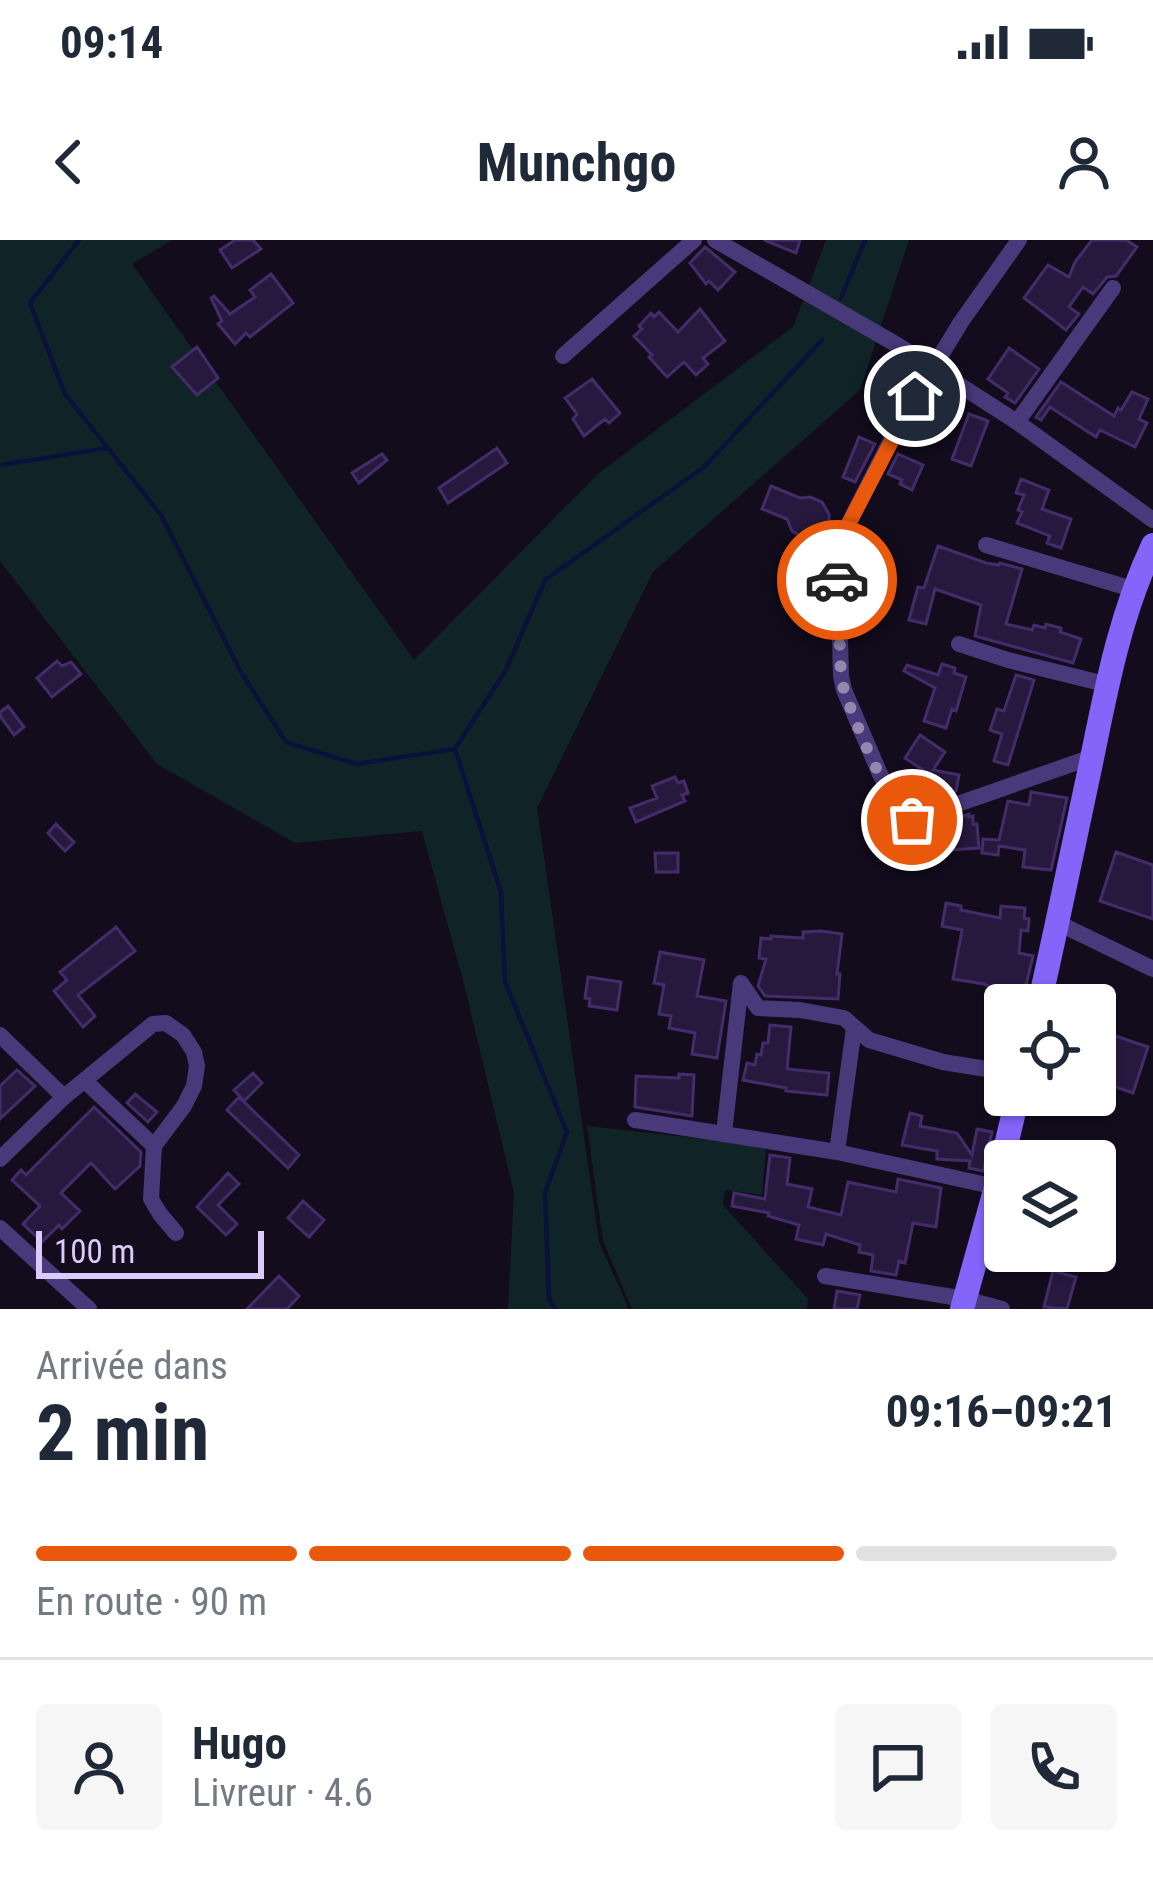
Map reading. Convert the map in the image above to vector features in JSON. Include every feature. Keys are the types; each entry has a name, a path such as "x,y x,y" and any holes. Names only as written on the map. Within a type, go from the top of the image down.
{"street":[{"path":"563,356 694,240"},
{"path":"715,240 1017,422 1153,520"},
{"path":"1019,240 932,368 859,501 838,567 841,676 880,774 912,820 1092,757"},
{"path":"1017,422 1113,288"},
{"path":"986,544 1132,589"},
{"path":"1044,984 1106,684 1132,589 1153,544"},
{"path":"959,644 1106,684"},
{"path":"1058,923 1153,969"},
{"path":"724,1133 741,982 758,1008 844,1018 869,1040 984,1069"},
{"path":"0,1159 64,1097 153,1024 166,1023 183,1035 197,1066 184,1106 154,1146 151,1199 176,1233"},
{"path":"838,1152 854,1028"},
{"path":"0,1035 64,1097"},
{"path":"85,1081 154,1146"},
{"path":"634,1120 838,1152 984,1184"},
{"path":"963,1304 984,1230"},
{"path":"4,1239 88,1309"},
{"path":"825,1276 1002,1309"}],"green space":[{"path":"0,240 172,240 132,264 414,660 599,473 793,327 826,240 909,240 860,390 653,572 537,808 599,1242 629,1309 508,1309 514,1193 422,831 295,843 157,764 0,561"},
{"path":"587,1126 766,1146 762,1195 725,1190 723,1205 808,1299 807,1309 632,1309 603,1241"}],"building":[{"path":"235,240 253,240 261,249 232,268 220,250"},
{"path":"764,240 800,240 796,253"},
{"path":"1092,240 1126,240 1137,247 1116,276 1107,277 1093,294 1083,287 1069,307 1079,314 1066,330 1024,298 1048,265 1069,277"},
{"path":"705,247 735,272 718,290 709,281 706,284 690,263"},
{"path":"271,274 293,303 235,344 218,324 222,321 211,298 230,314 255,297 250,290"},
{"path":"700,309 725,341 703,358 708,364 696,375 684,362 667,377 634,336 651,313 654,317 659,312 678,332"},
{"path":"197,347 218,378 197,395 172,367"},
{"path":"1009,348 1039,369 1015,403 988,379"},
{"path":"592,379 620,413 584,436 565,398"},
{"path":"1061,382 1114,416 1132,392 1148,399 1139,419 1147,423 1135,447 1100,430 1096,437 1050,407 1041,420 1036,417"},
{"path":"969,414 988,421 971,466 952,459"},
{"path":"859,437 875,444 855,482 843,477"},
{"path":"497,448 507,463 448,503 439,488"},
{"path":"382,454 387,460 359,483 352,473"},
{"path":"898,454 923,465 912,490 888,474"},
{"path":"1021,479 1049,490 1042,509 1071,519 1061,548 1047,543 1050,536 1017,523 1024,495 1016,493"},
{"path":"771,486 822,502 829,514 823,533 803,538 792,531 787,519 762,509"},
{"path":"938,546 986,563 1022,569 1006,624 1032,630 1034,625 1045,628 1046,624 1081,639 1073,663 975,636 981,605 935,589 926,624 909,620 918,587 924,588"},
{"path":"868,586 889,597 875,624 852,617 853,590 866,594"},
{"path":"57,661 62,666 71,662 81,674 52,697 37,678"},
{"path":"942,664 966,677 946,728 924,721 935,688 904,671 907,665 938,675"},
{"path":"1016,675 1034,680 1008,765 994,761 1002,734 990,730 997,709 1004,711"},
{"path":"8,706 24,727 14,735 0,716"},
{"path":"920,735 945,752 933,770 959,775 956,791 919,804 917,797 947,786 905,758"},
{"path":"675,777 678,783 684,781 685,801 636,822 630,808 657,798 652,786"},
{"path":"1031,792 1067,798 1051,870 1023,867 1025,850 999,846 998,855 982,853 983,839 999,840 1008,801 1029,805"},
{"path":"969,814 977,824 979,848 936,851 934,826"},
{"path":"56,824 74,842 65,851 48,833"},
{"path":"1116,852 1153,865 1153,919 1100,901"},
{"path":"655,853 678,853 678,872 656,872"},
{"path":"946,903 1000,918 1001,906 1025,908 1028,931 1021,930 1019,953 1033,956 1026,984 953,979 962,930 942,926"},
{"path":"116,927 135,951 78,995 95,1016 83,1027 54,991 67,980 60,972"},
{"path":"803,932 842,934 838,999 765,996 758,986 766,959 759,958 761,938 803,938"},
{"path":"660,952 704,960 697,996 726,1001 717,1058 692,1054 695,1033 669,1028 671,1016 659,1014 664,985 654,983"},
{"path":"588,977 621,982 617,1010 589,1006 590,999 585,998"},
{"path":"770,1025 791,1027 787,1069 829,1073 827,1095 743,1080 747,1063 755,1065 763,1043 768,1043"},
{"path":"1116,1036 1148,1047 1133,1093 1116,1087"},
{"path":"17,1070 35,1086 0,1119 0,1086"},
{"path":"253,1073 262,1083 244,1101 234,1090"},
{"path":"679,1074 694,1075 692,1116 635,1107 636,1076 679,1078"},
{"path":"135,1094 157,1112 148,1122 127,1103"},
{"path":"239,1097 299,1155 288,1168 227,1110"},
{"path":"94,1107 141,1152 140,1166 115,1189 91,1163 61,1193 80,1211 42,1242 23,1224 40,1206 12,1180 21,1170 26,1175"},
{"path":"910,1113 922,1116 920,1126 957,1133 972,1155 977,1129 992,1132 990,1140 984,1140 983,1171 969,1168 970,1161 937,1159 937,1151 902,1145"},
{"path":"770,1155 790,1158 787,1184 812,1189 808,1207 841,1215 848,1182 896,1192 898,1179 941,1188 936,1227 913,1223 905,1263 899,1261 896,1275 871,1271 873,1255 859,1252 860,1245 826,1234 823,1245 796,1239 799,1225 732,1206 734,1193 765,1199"},
{"path":"228,1173 239,1184 218,1205 237,1224 226,1235 197,1207"},
{"path":"303,1201 324,1220 309,1237 288,1218"},
{"path":"1053,1272 1076,1277 1067,1309 1044,1307"},
{"path":"279,1276 299,1296 287,1309 247,1309"},
{"path":"837,1291 860,1295 857,1309 834,1309"}],"waterway":[{"path":"79,240 30,303 65,394 161,515 241,672 286,742 356,764 455,749 501,892 505,982 567,1132 545,1193 549,1298 555,1309"},
{"path":"841,298 865,240"},
{"path":"456,747 506,670 545,580 704,467 822,340"},
{"path":"0,465 107,448"}],"way so far":[{"path":"837,580 844,690 880,774 912,820"}],"route":[{"path":"837,580 848,525 915,396"}]}
